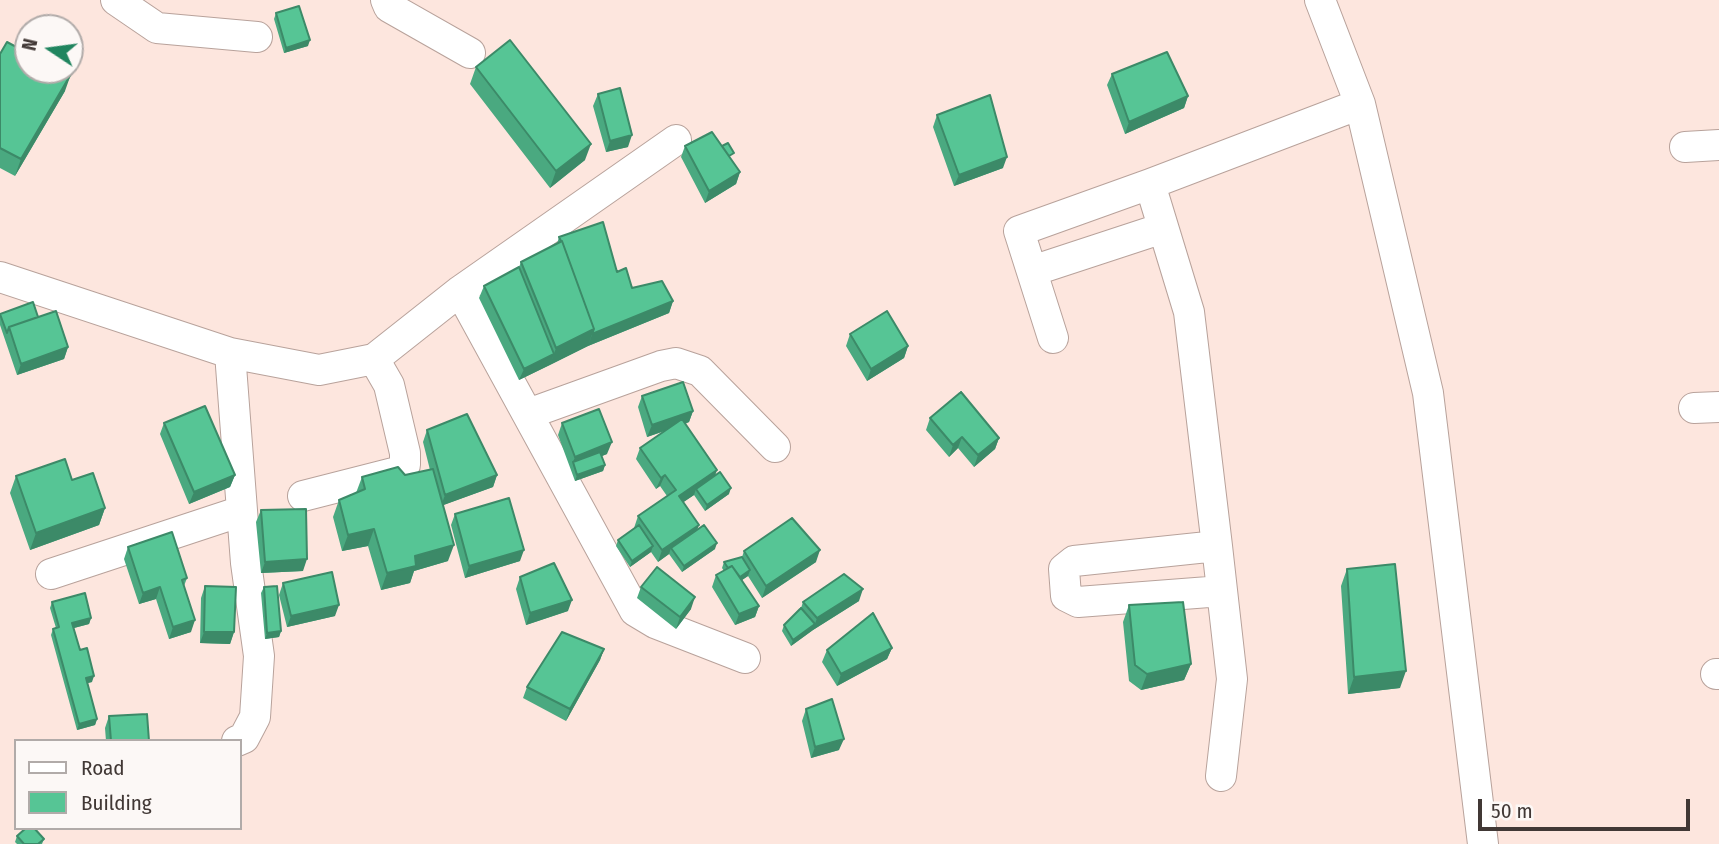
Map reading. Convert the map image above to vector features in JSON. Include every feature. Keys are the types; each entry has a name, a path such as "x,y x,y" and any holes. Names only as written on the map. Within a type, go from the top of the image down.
{"street":[{"path":"116,0 157,28 257,37"},
{"path":"386,0 389,7 470,52"},
{"path":"1320,0 1360,104 1428,394 1483,844"},
{"path":"1053,338 1019,231 1360,104"},
{"path":"0,277 230,353 319,370 374,359 460,291 676,140"},
{"path":"1685,147 1719,145"},
{"path":"1150,184 1189,312 1232,678 1221,776"},
{"path":"1032,271 1163,228"},
{"path":"460,291 635,611 655,623 745,658"},
{"path":"230,353 249,589 259,656 255,717 242,739"},
{"path":"303,496 401,471 405,465 405,453 389,385 374,359"},
{"path":"528,414 676,363 699,371 775,447"},
{"path":"51,574 242,511"},
{"path":"1217,546 1074,561 1064,569 1066,596 1078,602 1222,591"}],"building":[{"path":"299,6 310,40 286,48 276,13"},
{"path":"510,40 591,144 556,171 476,67"},
{"path":"7,42 14,46 14,84 65,84 21,159 0,148 0,54"},
{"path":"1167,52 1188,96 1129,122 1112,74"},
{"path":"620,88 632,135 610,141 598,94"},
{"path":"990,95 1007,157 959,175 937,115"},
{"path":"712,132 740,172 709,191 685,146"},
{"path":"728,143 734,153 729,156 722,146"},
{"path":"603,222 617,272 626,268 632,288 662,281 673,301 592,334 594,329 559,237"},
{"path":"562,241 594,329 556,348 521,262"},
{"path":"519,267 554,354 524,369 484,286"},
{"path":"33,302 38,317 9,327 7,333 0,314"},
{"path":"56,311 68,347 21,364 9,327"},
{"path":"887,311 908,346 871,369 850,334"},
{"path":"683,382 693,411 652,425 642,396"},
{"path":"961,392 999,438 978,455 962,437 953,445 930,418"},
{"path":"205,406 235,475 194,492 164,423"},
{"path":"599,409 612,442 575,457 562,423"},
{"path":"467,414 497,475 445,495 427,430"},
{"path":"682,419 717,470 679,496 699,525 662,550 638,516 676,490 665,475 661,478 640,448"},
{"path":"600,452 605,465 577,475 573,462"},
{"path":"65,459 72,480 93,473 105,508 36,533 16,476"},
{"path":"398,467 405,475 433,469 454,545 415,556 416,566 387,573 374,529 348,535 339,500 365,489 362,477"},
{"path":"720,472 731,488 707,505 696,489"},
{"path":"509,498 524,550 469,566 455,514"},
{"path":"306,509 307,559 265,562 261,510"},
{"path":"792,518 820,550 766,586 744,551"},
{"path":"639,525 653,546 632,561 618,540"},
{"path":"704,525 717,543 684,566 671,548"},
{"path":"172,532 187,578 182,580 195,620 173,627 160,587 143,593 128,547"},
{"path":"742,557 750,570 740,577 732,566 728,568 724,562"},
{"path":"554,563 572,600 530,613 520,577"},
{"path":"1395,564 1406,671 1354,677 1347,569"},
{"path":"732,566 759,606 739,614 716,575"},
{"path":"657,567 695,597 680,617 641,587"},
{"path":"332,572 339,605 291,616 283,583"},
{"path":"844,574 863,589 817,618 803,602"},
{"path":"205,586 236,587 234,632 204,632"},
{"path":"277,586 281,631 267,633 264,587"},
{"path":"85,593 91,618 72,623 80,650 87,648 94,676 86,678 97,719 79,724 53,629 59,627 52,602"},
{"path":"1183,602 1191,664 1147,674 1135,665 1129,605"},
{"path":"801,608 815,624 793,640 784,625"},
{"path":"873,613 892,648 841,674 827,650"},
{"path":"562,632 604,649 570,709 527,687"},
{"path":"832,699 844,739 815,747 806,709"},
{"path":"147,714 149,739 111,739 109,716"},
{"path":"24,830 36,830 44,839 38,844 24,844 17,836"}]}
